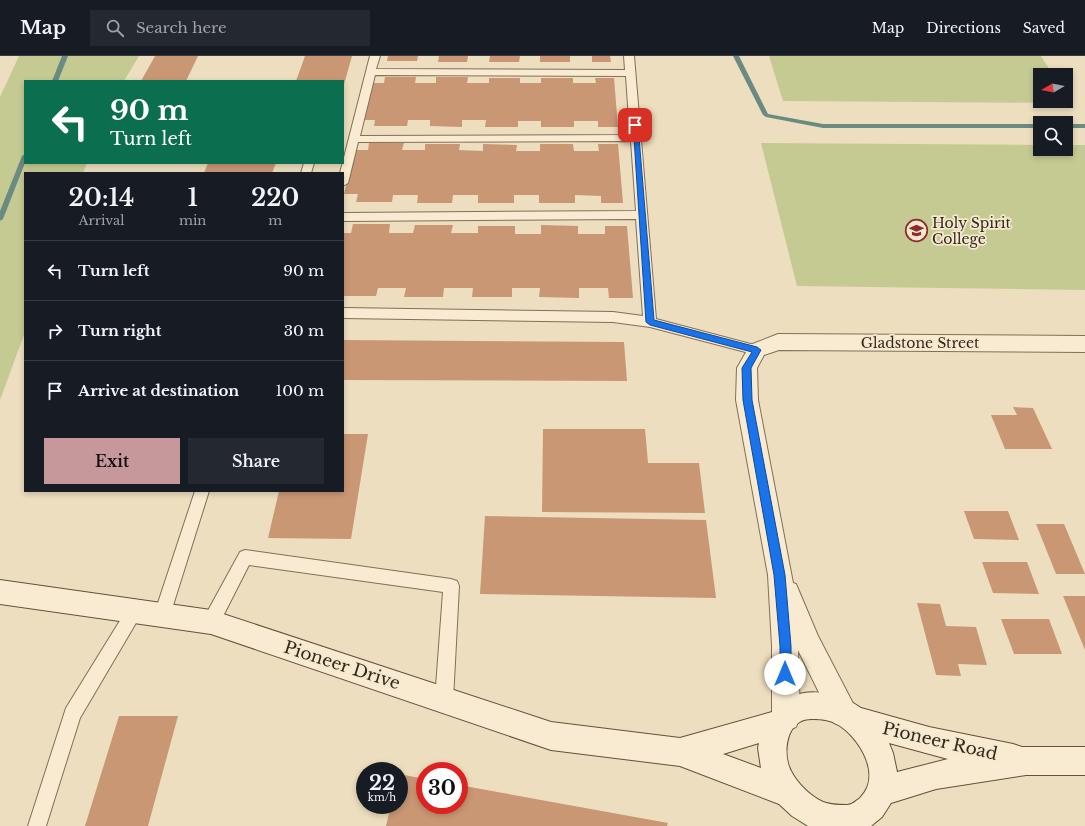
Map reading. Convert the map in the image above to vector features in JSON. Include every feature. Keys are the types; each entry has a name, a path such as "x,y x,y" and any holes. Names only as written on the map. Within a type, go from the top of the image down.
{"main road":[{"name":"Gladstone Street","path":"757,350 778,342 1085,344"},
{"path":"757,350 747,368 747,400 780,575 785,646 782,720"},
{"path":"780,575 809,645 850,716"},
{"name":"Pioneer Drive","path":"0,592 211,622 551,736 680,752 786,792"},
{"name":"Pioneer Road","path":"1026,761 929,741 850,716 828,706 813,705 798,708 782,720 773,739 772,756 776,774 786,792 810,819 842,822 858,818 936,775 1026,761 1085,762"},
{"name":"Pioneer Road","path":"850,716 867,731 876,745 881,760 883,776 874,809"},
{"name":"Pioneer Drive","path":"680,752 782,720"}],"lane":[{"path":"344,179 375,56"},
{"path":"630,56 650,322"},
{"path":"371,72 631,73"},
{"path":"354,139 636,138"},
{"path":"344,217 642,215"},
{"path":"344,313 613,318 650,322 757,350"},
{"path":"162,615 202,492"},
{"path":"211,622 245,557 451,586 444,700"},
{"path":"37,826 72,714 135,611"}],"green space":[{"path":"19,56 139,56 125,80 24,80 24,164 87,164 83,172 24,172 24,335 0,400 0,97"},
{"path":"769,56 1041,56 1049,68 1033,68 1033,103 783,101"},
{"path":"761,143 1033,145 1033,156 1073,156 1073,145 1085,145 1085,290 797,286"}],"building":[{"path":"155,56 198,56 186,80 142,80"},
{"path":"305,56 352,56 344,84 344,80 296,80"},
{"path":"388,56 418,56 417,61 387,61"},
{"path":"439,56 468,56 467,62 438,62"},
{"path":"490,56 520,56 519,62 489,62"},
{"path":"540,56 570,56 570,62 540,62"},
{"path":"592,56 610,56 611,62 592,62"},
{"path":"385,77 416,77 415,83 436,83 436,77 468,77 467,83 489,83 489,78 520,78 520,83 541,83 541,78 573,78 573,83 596,83 595,78 614,78 618,127 598,127 598,121 574,121 574,127 541,127 541,121 518,121 518,127 485,127 486,120 462,120 462,127 430,126 430,120 408,120 407,126 374,126 375,120 363,120 372,83 384,83"},
{"path":"369,143 404,143 402,150 425,150 425,144 460,144 459,150 483,151 483,144 517,145 516,151 540,151 540,144 573,144 574,151 599,151 598,144 618,144 623,203 601,203 601,196 575,195 575,203 539,203 539,195 514,195 514,203 478,203 478,195 453,195 452,203 417,203 418,195 393,195 392,202 356,202 358,194 344,194 355,150 368,150"},
{"path":"208,164 276,164 272,172 204,172"},
{"path":"353,224 390,224 389,233 413,233 415,225 453,225 451,233 478,233 478,226 515,226 515,234 541,234 541,225 578,226 578,234 605,234 605,226 627,226 633,298 609,298 608,288 579,288 579,298 539,297 540,288 512,288 512,297 472,297 473,288 444,288 443,297 404,297 406,288 378,288 376,296 344,296 344,233 351,233"},
{"path":"344,340 624,342 627,381 344,380"},
{"path":"1013,407 1033,408 1052,449 1005,449 991,415 1017,415"},
{"path":"543,429 645,429 648,463 699,463 705,513 542,512"},
{"path":"344,434 368,434 351,539 268,538 279,492 344,492"},
{"path":"964,511 1008,511 1019,540 974,539"},
{"path":"485,516 706,520 716,598 480,594"},
{"path":"1036,524 1064,524 1085,574 1056,574"},
{"path":"982,562 1027,562 1039,594 993,593"},
{"path":"1063,596 1085,596 1085,650"},
{"path":"917,603 940,604 946,626 976,627 987,665 958,664 961,676 936,675"},
{"path":"1001,619 1049,619 1062,654 1014,654"},
{"path":"119,716 178,716 148,826 85,826"},
{"path":"408,776 416,777 416,814 468,814 468,787 668,823 667,826 386,826 389,814 408,814"}],"waterway":[{"path":"55,80 65,56"},
{"path":"736,56 766,115 823,126 1033,126"},
{"path":"1073,126 1085,126"},
{"path":"0,219 24,159"}],"place":[{"name":"Holy Spirit College","path":"917,231"}],"route":[{"path":"635,125 650,322 757,350 747,368 747,400 780,575 785,646 785,674"}]}
